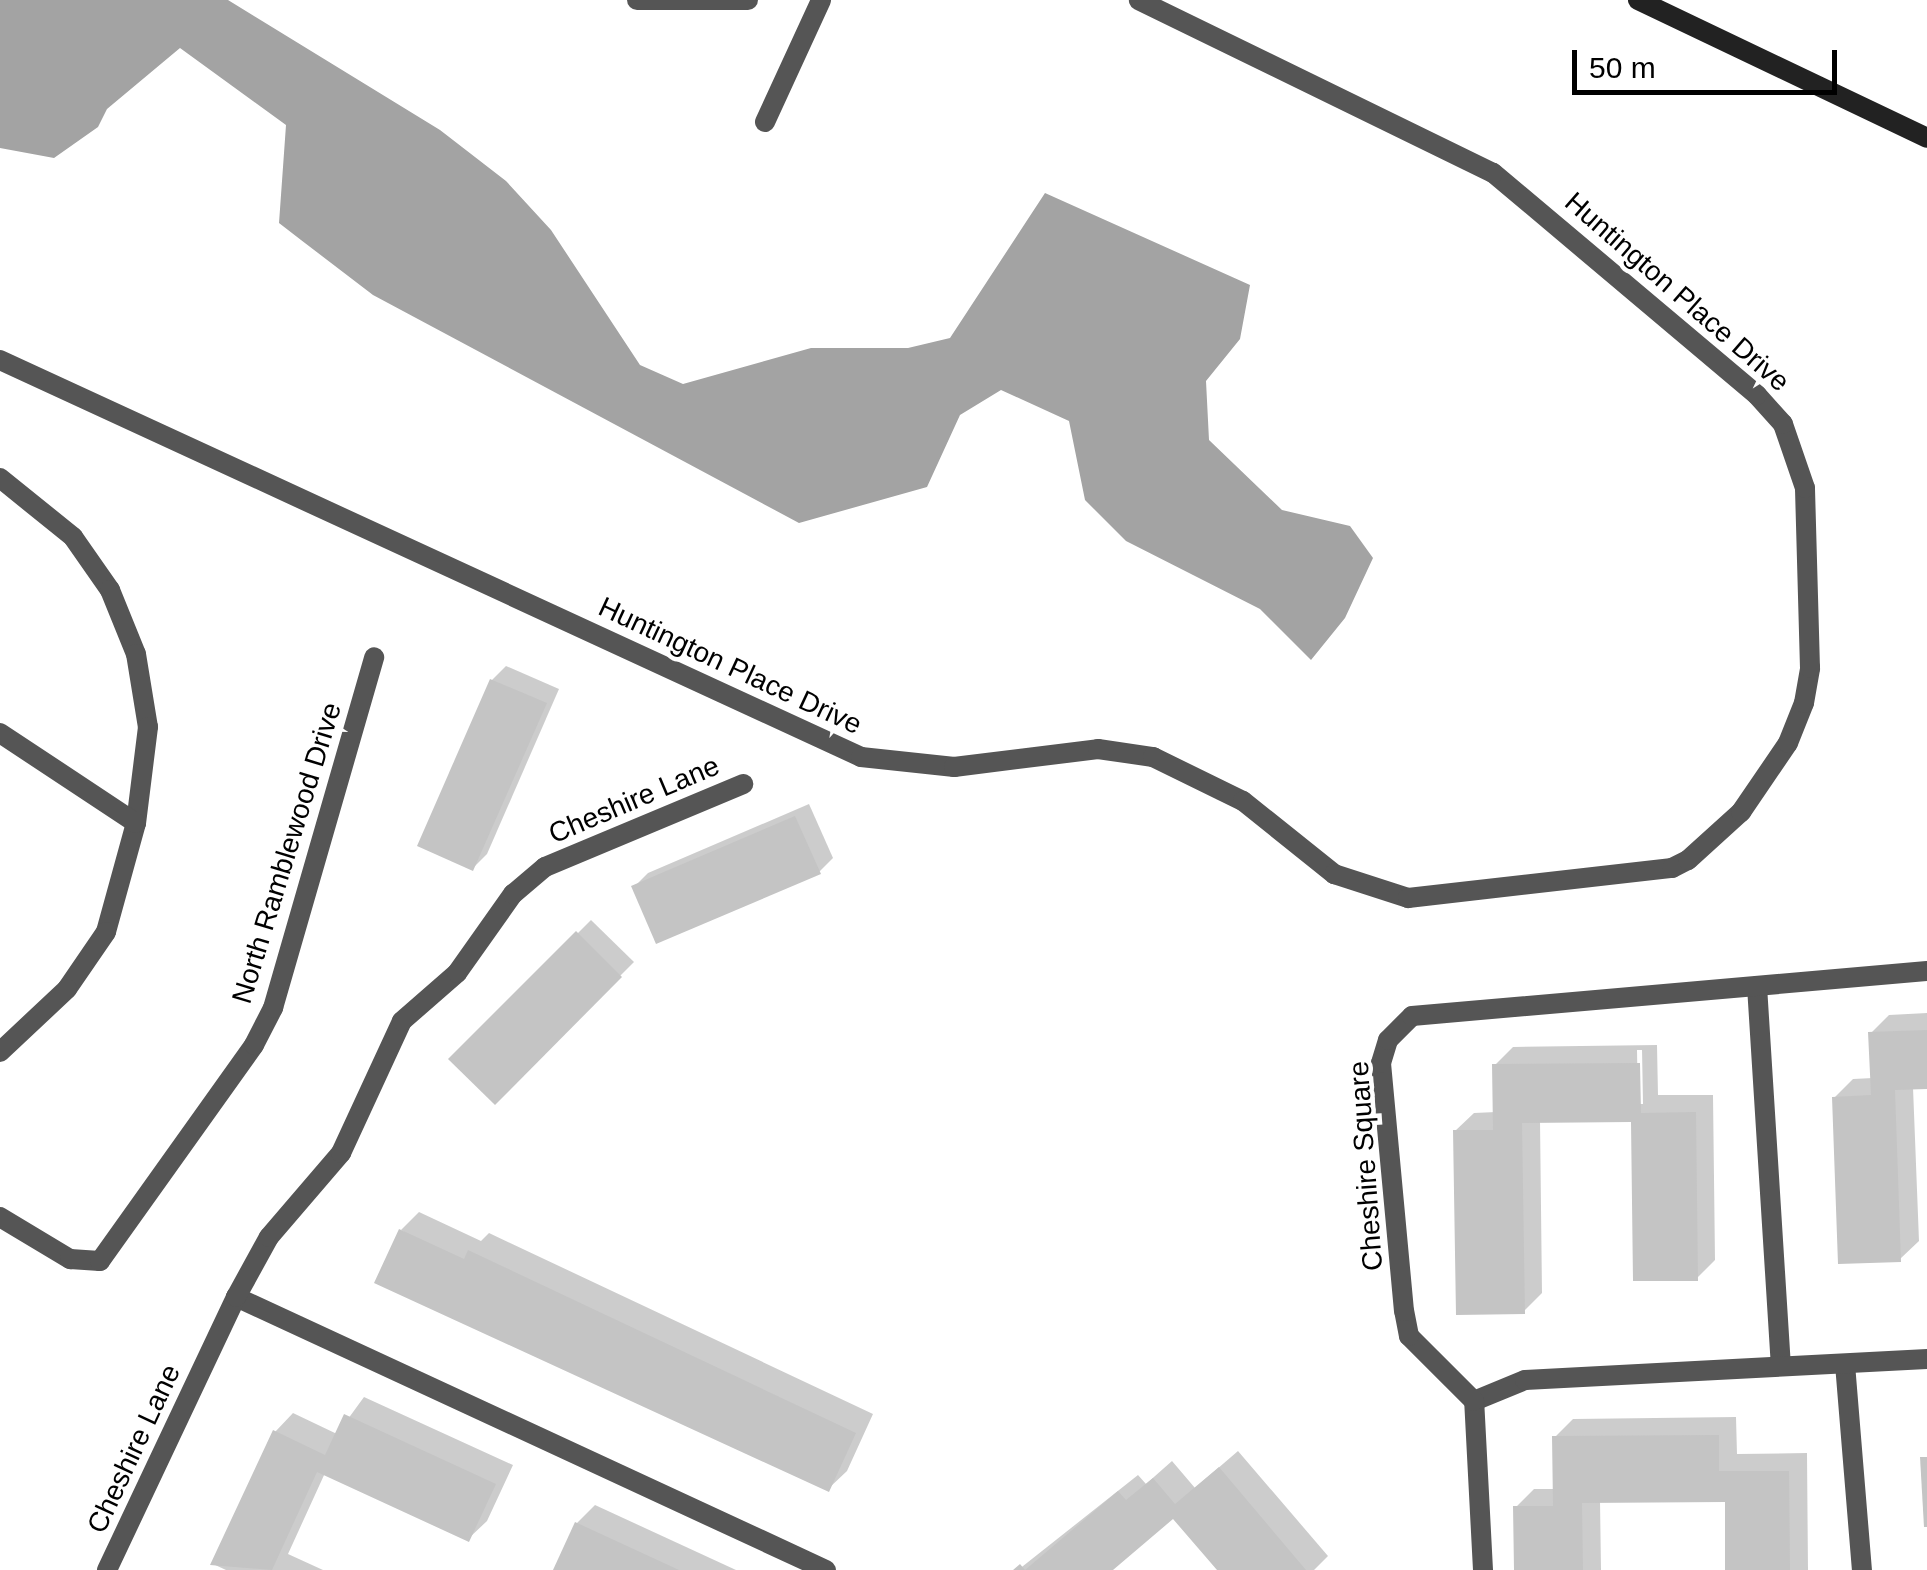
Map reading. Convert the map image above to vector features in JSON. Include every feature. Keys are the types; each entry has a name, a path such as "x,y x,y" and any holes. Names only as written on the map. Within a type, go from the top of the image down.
{"street":[{"path":"637,0 748,0"},
{"path":"765,122 821,0"},
{"name":"Huntington Place Drive","path":"0,360 861,756 954,767 1098,749 1153,758 1244,801 1334,874 1370,891 1408,898 1672,868 1688,860 1742,812 1788,743 1804,704 1810,668 1805,488 1783,424 1493,173 1139,0"},
{"path":"1638,0 1927,138"},
{"path":"0,478 73,537 126,624 148,727 136,823 106,932 67,989 0,1052"},
{"name":"North Ramblewood Drive","path":"0,1217 70,1259 100,1261 254,1046 273,1008 374,657"},
{"path":"0,733 136,823"},
{"name":"Cheshire Lane","path":"107,1570 268,1237 341,1153 402,1021 475,952 513,894 545,868 743,784"},
{"name":"Cheshire Square","path":"1474,1401 1410,1336 1381,1063 1388,1040 1412,1016 1927,972"},
{"path":"1757,986 1781,1364"},
{"path":"236,1297 826,1570"},
{"path":"1483,1570 1474,1401 1526,1380 1927,1359"},
{"path":"1845,1364 1862,1570"}],"shaded area":[{"path":"0,0 228,0 440,130 506,181 551,230 640,365 683,384 811,348 908,348 950,338 1045,193 1250,285 1240,339 1206,381 1209,440 1282,510 1350,526 1373,558 1345,618 1311,660 1260,609 1126,541 1085,500 1069,421 1001,390 960,415 927,487 799,523 373,295 301,240 279,223 286,125 180,48 107,109 98,127 54,158 0,148"}],"building":[{"path":"490,679 547,703 473,871 417,846"},
{"path":"795,816 821,874 656,944 631,886"},
{"path":"576,931 622,977 495,1105 448,1059"},
{"path":"1927,1030 1927,1089 1895,1090 1901,1262 1838,1264 1832,1097 1871,1095 1868,1032"},
{"path":"1640,1063 1641,1113 1696,1112 1698,1281 1633,1281 1631,1122 1522,1123 1525,1314 1456,1315 1453,1130 1493,1130 1492,1064"},
{"path":"399,1229 464,1259 468,1250 856,1433 829,1492 374,1283"},
{"path":"344,1414 496,1484 469,1542 317,1472 272,1570 210,1565 273,1430 325,1455"},
{"path":"1719,1435 1719,1471 1789,1471 1790,1570 1725,1570 1725,1502 1582,1503 1583,1570 1514,1570 1513,1506 1553,1506 1552,1436"},
{"path":"1920,1457 1927,1457 1927,1527 1924,1527"},
{"path":"1219,1467 1306,1570 1217,1570 1173,1519 1113,1570 1025,1570 1118,1491 1126,1500 1153,1478 1175,1504"},
{"path":"575,1522 679,1570 553,1570"}]}
